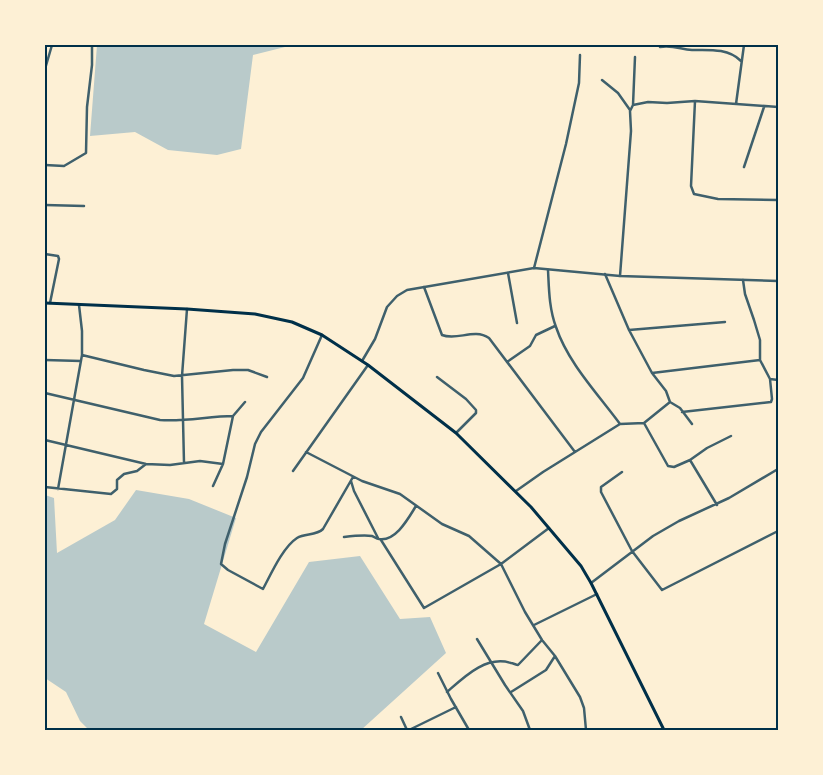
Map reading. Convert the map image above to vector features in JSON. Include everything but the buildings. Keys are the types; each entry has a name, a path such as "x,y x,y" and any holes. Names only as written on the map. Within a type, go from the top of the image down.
{"main road":[{"path":"45,303 187,309 272,317 292,322 322,335 368,365 456,432 516,491 581,566 597,594 664,730"}],"street":[{"path":"45,69 52,45"},
{"path":"45,165 64,166 86,153 87,107 92,65 92,45"},
{"path":"691,45 691,50"},
{"path":"736,104 744,45"},
{"path":"660,47 672,46 691,50 711,50 728,53 741,61"},
{"path":"534,268 566,144 579,83 580,55"},
{"path":"620,276 631,131 630,111 633,105 634,57"},
{"path":"602,80 618,93 630,111"},
{"path":"633,105 648,102 695,101 778,107"},
{"path":"695,101 691,186 694,194 718,199 778,200"},
{"path":"744,167 764,107"},
{"path":"45,205 84,206"},
{"path":"45,254 58,256 50,303"},
{"path":"362,361 375,338 391,301 407,290 534,268 620,276 778,281"},
{"path":"548,270 550,304 560,338 576,366 620,424"},
{"path":"508,273 517,322"},
{"path":"605,274 629,330 652,373 666,391 670,402 677,406 692,424"},
{"path":"682,412 771,402 770,379 760,360 760,340 746,300 743,280"},
{"path":"424,288 442,334 452,338 465,334 484,335 490,340 574,452"},
{"path":"58,489 82,355 79,303"},
{"path":"184,463 182,376 187,309"},
{"path":"629,330 725,322"},
{"path":"507,362 530,346 536,335 555,326"},
{"path":"322,335 303,378 261,432 255,444 247,477 225,544 221,564 228,570 264,589 283,554 295,539 322,531 353,477"},
{"path":"82,355 158,373 182,376 248,370 266,377"},
{"path":"45,360 81,361"},
{"path":"652,373 760,360"},
{"path":"292,471 368,365"},
{"path":"437,377 466,399 476,410 476,413 456,432"},
{"path":"770,379 778,380"},
{"path":"45,393 144,417 171,421 233,416"},
{"path":"213,486 223,464 233,416 245,402"},
{"path":"516,491 620,424 644,423 670,402"},
{"path":"644,423 668,466 674,467 690,460 713,444 731,436"},
{"path":"45,440 146,464 170,465 200,461 223,464"},
{"path":"306,452 353,477 400,494 442,524 469,536 501,564 542,640 555,656 580,697 584,708 586,730"},
{"path":"690,460 717,505"},
{"path":"45,486 111,494 117,489 119,477 137,471 146,464"},
{"path":"591,583 653,536 679,521 717,505 778,470"},
{"path":"622,472 600,489 632,551 662,590 778,531"},
{"path":"351,481 354,491 380,539 424,608 501,564 549,528"},
{"path":"344,537 373,536 380,539 398,532 416,506"},
{"path":"534,625 597,594"},
{"path":"477,639 523,711 530,730"},
{"path":"448,692 476,668 491,663 510,662 518,665 542,640"},
{"path":"511,692 546,670 555,656"},
{"path":"438,673 469,730"},
{"path":"401,717 408,730 456,707"}],"shaded area":[{"path":"97,45 293,45 253,55 241,149 217,155 168,150 135,132 90,136"},
{"path":"136,490 189,499 236,518 204,624 256,652 309,562 360,556 400,619 430,617 446,653 361,730 89,730 80,721 66,692 45,678 45,495 54,498 57,553 115,520"}]}
